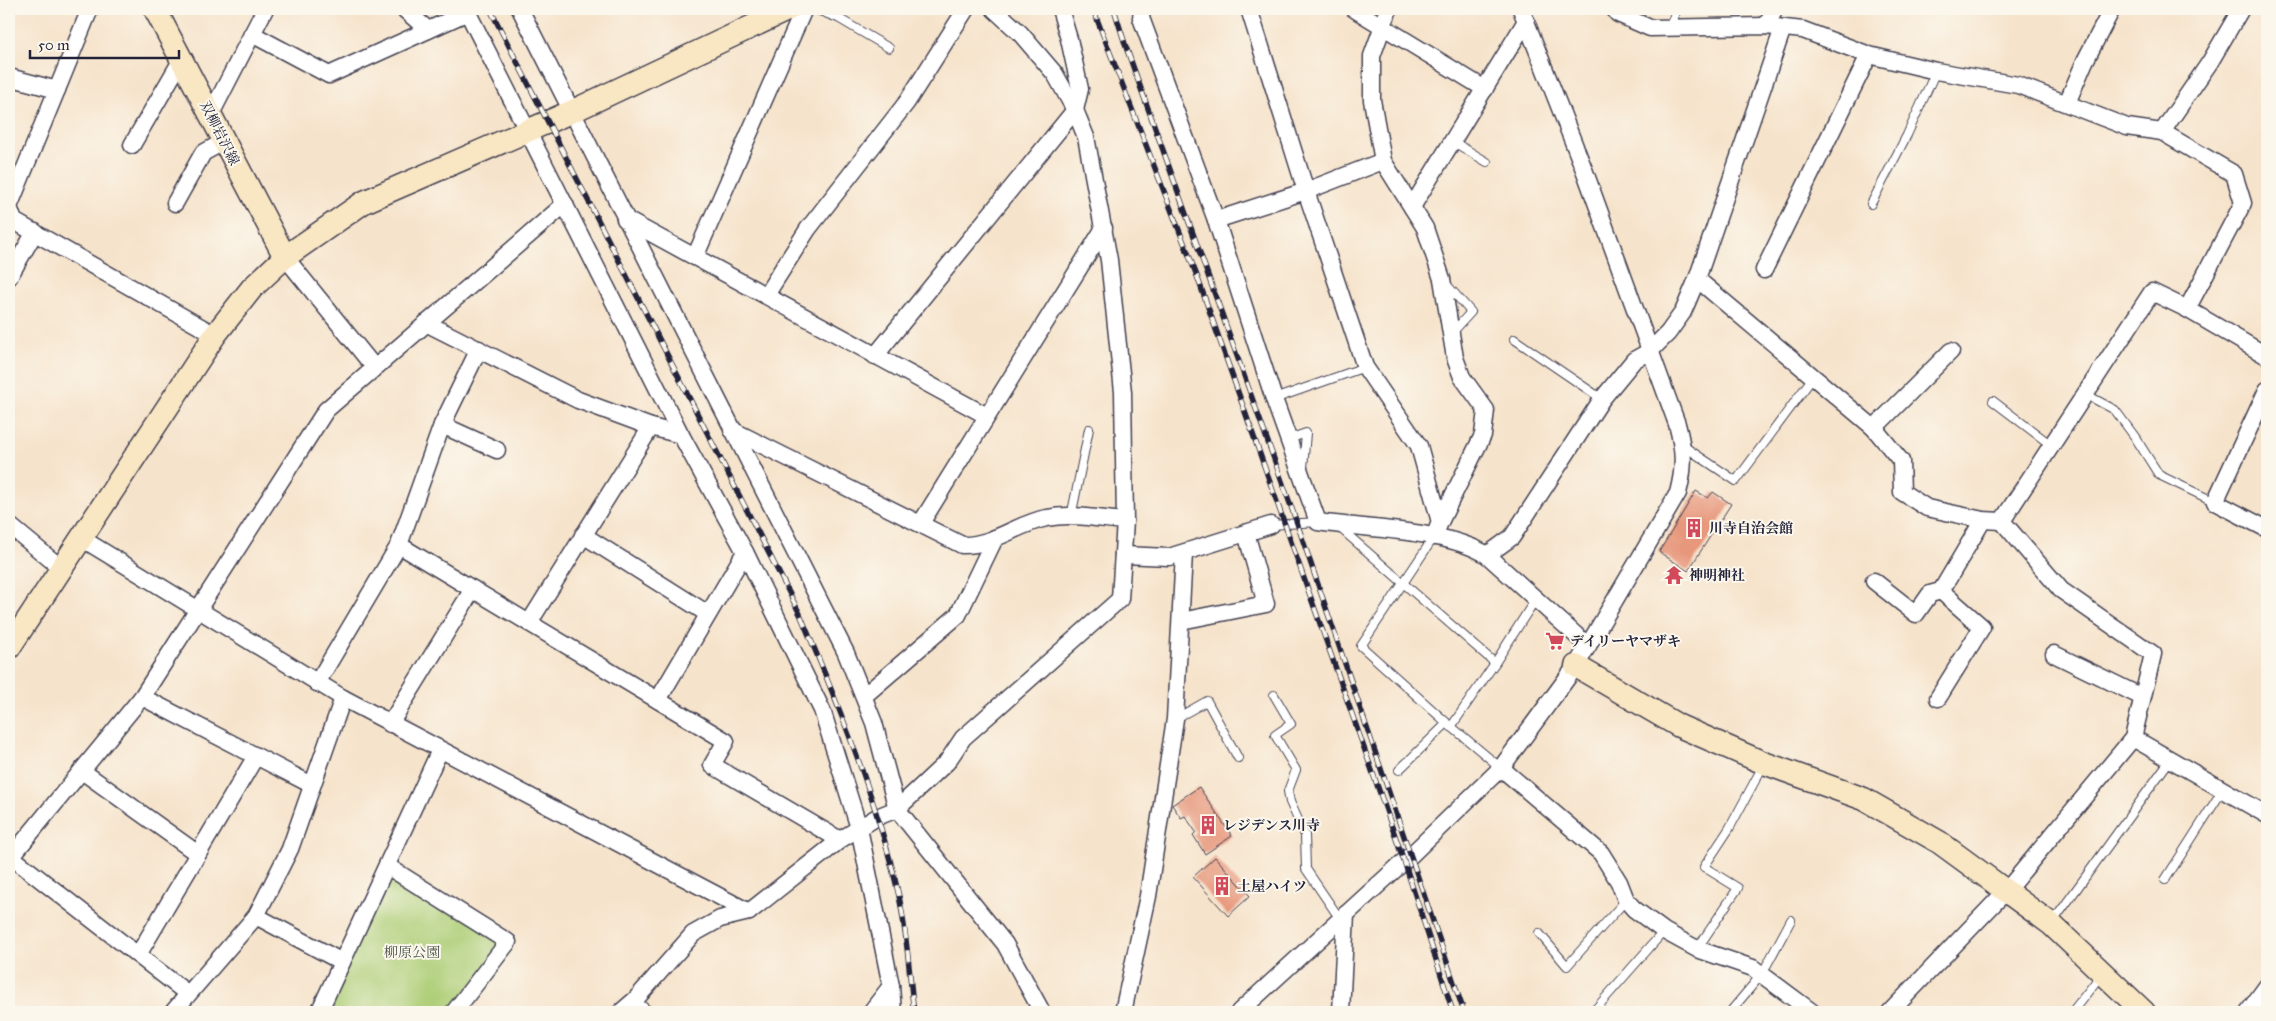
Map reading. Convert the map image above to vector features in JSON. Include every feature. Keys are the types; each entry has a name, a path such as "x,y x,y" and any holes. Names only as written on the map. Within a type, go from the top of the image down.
{"street":[{"path":"88,9 9,207 14,221 215,335"},
{"name":"双柳岩沢線","path":"155,9 285,257"},
{"path":"211,114 264,9"},
{"path":"404,9 428,30"},
{"path":"520,9 846,653 874,723 897,809 1004,944 1042,1012"},
{"path":"9,648 215,335 252,288 285,257 364,202 573,111 789,9"},
{"path":"695,257 804,9"},
{"path":"766,295 808,230 906,102 966,9"},
{"path":"621,1012 635,1000 693,934 720,919 749,912 840,840 897,809 947,762 963,738 1120,599 1125,521 1122,392 1104,228 1086,137 1076,110 1055,74 1020,33 994,9"},
{"path":"875,356 1076,110 1080,89 1060,9"},
{"path":"1142,9 1141,18 1216,220 1274,399 1318,522 1437,530 1473,546 1487,555 1588,646"},
{"path":"1249,9 1306,191 1365,367 1419,446 1437,530"},
{"path":"1354,9 1382,28 1485,89"},
{"path":"1389,9 1372,56 1372,100 1383,161 1410,201 1425,228 1442,279 1455,358 1462,377 1486,410 1483,435 1437,530"},
{"path":"1614,9 1618,14 1650,28 1766,26 1803,30 1869,55 1936,71 2018,85 2127,127 2162,132 2234,174 2243,203 2187,309"},
{"path":"1766,26 1775,9"},
{"path":"2066,103 2112,9"},
{"path":"2162,132 2210,62 2241,9"},
{"path":"252,34 329,75 467,10 681,435 745,552 822,710 859,828 891,986 893,1012"},
{"path":"1412,207 1485,89 1524,15"},
{"path":"1239,1012 1412,854 1501,768 1576,666 1678,492 1684,471 1682,445 1585,172 1524,15"},
{"path":"1487,555 1512,537 1602,398 1634,360 1650,351 1668,333 1683,312 1697,279 1783,28"},
{"path":"1764,270 1869,55"},
{"path":"132,145 182,59"},
{"path":"9,77 57,90"},
{"path":"175,203 203,153 225,142"},
{"path":"1216,220 1306,191 1383,161"},
{"path":"188,994 10,856 142,696 326,410 566,204"},
{"path":"625,219 987,416"},
{"path":"921,523 1104,228"},
{"path":"9,277 35,232"},
{"path":"285,257 374,367"},
{"path":"1697,279 1874,428 1901,461 1902,492 1927,508 1982,520 2002,521 2061,590 2153,654 2133,738 2006,890 1890,1012"},
{"path":"2002,521 2152,292 2187,309 2267,356"},
{"path":"426,323 479,348 578,400 651,427 681,435"},
{"path":"317,683 398,545 442,424 479,348"},
{"path":"1874,428 1951,351"},
{"path":"2267,390 2215,502 2267,530"},
{"path":"442,424 497,450"},
{"path":"529,623 651,427"},
{"path":"732,430 962,545 976,546 1046,518 1071,517 1125,521"},
{"path":"1941,592 1982,520"},
{"path":"9,525 62,568"},
{"path":"1123,555 1169,557 1272,525"},
{"path":"1181,621 1266,604 1246,533"},
{"path":"583,536 708,614"},
{"path":"81,538 343,698 749,912"},
{"path":"864,696 958,615 995,538"},
{"path":"398,545 726,741 712,765 840,840"},
{"path":"658,700 745,552"},
{"path":"1123,1012 1148,896 1175,719 1184,553"},
{"path":"1874,581 1916,614 1930,594 1941,592"},
{"path":"390,724 473,589"},
{"path":"1938,698 1982,627 1941,592"},
{"path":"2054,654 2142,697"},
{"path":"1576,666 1679,726 1764,763 1864,799 1939,842 2051,924 2144,1012"},
{"path":"142,696 312,785"},
{"path":"173,1012 256,916 290,849 343,698"},
{"path":"2133,738 2222,791 2267,815"},
{"path":"320,1012 440,750"},
{"path":"138,955 256,756"},
{"path":"1501,768 1601,853 1619,882 1626,900 1634,909 1664,931 1697,949 1752,968 1812,1012"},
{"path":"82,771 198,854"},
{"path":"387,866 508,942 454,1012"},
{"path":"256,916 342,962"},
{"path":"1341,1012 1343,916"},
{"path":"871,1012 891,986"},
{"path":"2248,1012 2267,986"}],"lane":[{"path":"815,9 838,18 889,48"},
{"path":"1669,28 1677,9"},
{"path":"1870,204 1907,135 1936,71"},
{"path":"1452,141 1487,162"},
{"path":"1442,279 1471,312 1451,334"},
{"path":"1514,339 1602,398"},
{"path":"1274,399 1365,367"},
{"path":"1682,445 1736,481 1814,376"},
{"path":"2085,394 2115,410 2159,475 2215,502"},
{"path":"1993,401 2051,445"},
{"path":"1071,517 1089,428"},
{"path":"1272,525 1318,522"},
{"path":"1336,524 1495,663"},
{"path":"1437,530 1361,646 1449,725 1501,768"},
{"path":"1399,770 1449,725 1495,663 1536,600"},
{"path":"1274,695 1291,724 1276,735 1296,770 1288,792 1290,802 1305,836 1306,869 1343,916"},
{"path":"1175,719 1207,701 1238,758"},
{"path":"2051,924 2170,760"},
{"path":"1697,949 1738,888 1704,867 1729,829 1764,763"},
{"path":"2166,880 2222,791"},
{"path":"1539,933 1567,966 1626,900"},
{"path":"1730,1012 1762,974 1791,920"},
{"path":"1593,1012 1664,931"},
{"path":"2072,1012 2102,973"},
{"path":"635,1000 650,1012"}],"green space":[{"name":"柳原公園","path":"387,866 508,942 454,1012 320,1012"}],"building":[{"name":"川寺自治会館","path":"1696,491 1708,498 1713,492 1731,504 1688,571 1659,552"},
{"name":"レジデンス川寺","path":"1199,787 1232,836 1205,854 1193,835 1196,832 1185,816 1181,818 1172,805"},
{"name":"土屋ハイツ","path":"1215,857 1250,896 1228,916 1193,877"}],"railway":[{"path":"490,9 800,614 855,751 879,821 904,921 914,1012"},
{"path":"1093,9 1197,276 1404,861 1453,1012"},
{"path":"1114,9 1297,523 1464,1012"}],"place":[{"name":"川寺自治会館","path":"1694,528"},
{"name":"神明神社","path":"1674,575"},
{"name":"デイリーヤマザキ","path":"1555,641"},
{"name":"レジデンス川寺","path":"1208,825"},
{"name":"土屋ハイツ","path":"1222,886"}]}
